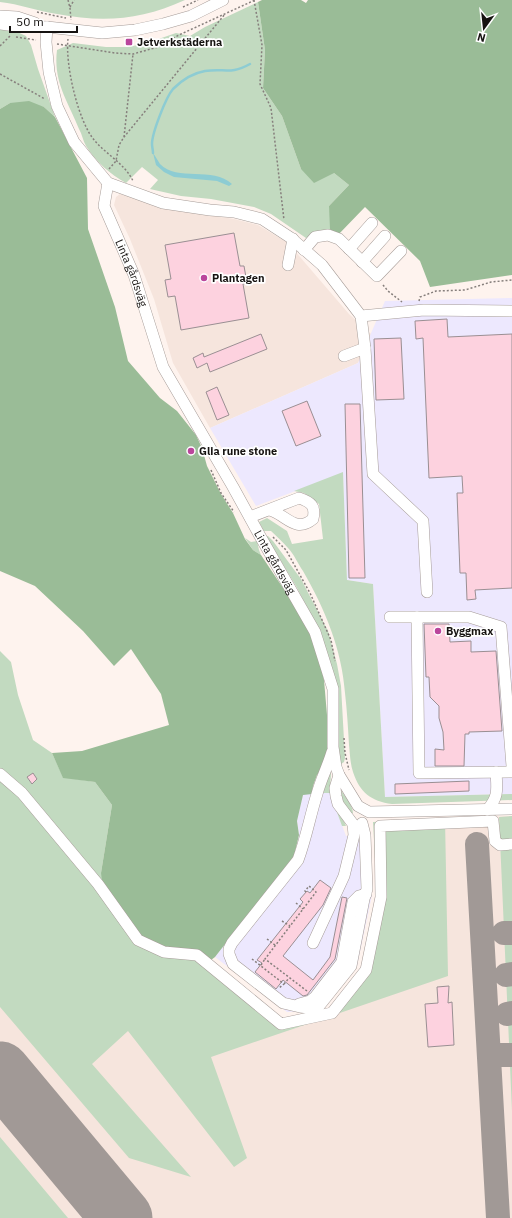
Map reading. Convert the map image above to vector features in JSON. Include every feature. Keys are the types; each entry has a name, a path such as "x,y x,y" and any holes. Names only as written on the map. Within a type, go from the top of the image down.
{"street":[{"path":"0,24 102,33 135,30 191,16 223,0"},
{"path":"0,16 17,17 47,27"},
{"path":"47,27 46,42 49,72 57,106 74,142 108,183 162,203 234,212 262,220 293,240 322,265 360,316 365,348 373,474 423,521 427,592"},
{"name":"Linta gårdsväg","path":"108,183 104,206 134,275 163,367 315,632 333,689 333,748 336,767 339,775 358,806 369,812"},
{"path":"348,249 372,223"},
{"path":"304,250 315,237 328,235 339,239 377,276 401,251"},
{"path":"362,262 385,236"},
{"path":"288,266 293,240"},
{"path":"360,316 424,310 512,312"},
{"path":"344,356 365,348"},
{"path":"250,518 269,510"},
{"path":"390,617 469,617 501,627 512,766"},
{"path":"417,617 419,773 512,772"},
{"path":"333,748 318,790 298,860 232,943 229,949 229,954 233,964 283,1003 290,1005 309,1008 319,1006 351,966 368,889 365,835 358,823 338,804 335,788 339,775"},
{"path":"487,810 497,794 496,772"},
{"path":"0,774 22,793 98,884 138,940 164,952 197,954 281,1024 332,1013 366,970 381,897 380,826 493,821 495,841 500,845 512,844"},
{"path":"313,943 344,876 358,823 369,812 512,809"},
{"path":"290,1005 310,1001 315,997 342,962 354,902 359,896 366,894"}],"path":[{"path":"68,0 71,19"},
{"path":"70,8 74,0"},
{"path":"178,10 198,0"},
{"path":"5,35 115,54 133,54 158,47 255,0 262,45 260,84 271,108 284,226"},
{"path":"36,12 77,20"},
{"path":"67,46 68,61 80,114 94,141 116,161 119,144 124,137 225,14"},
{"path":"0,46 10,36"},
{"path":"124,137 133,54"},
{"path":"377,276 388,291 402,302 409,312 420,297 436,291 465,290 492,282 512,280"},
{"path":"261,965 316,892 309,886 305,891 306,892"},
{"path":"296,903 303,909"},
{"path":"282,921 290,926"},
{"path":"267,939 276,945"},
{"path":"252,958 284,984"},
{"path":"265,959 315,997"},
{"path":"276,988 277,989 284,984 289,978"}],"shaded area":[{"path":"120,194 161,208 234,219 258,225 288,243 349,314 371,334 358,363 210,428 173,363 154,299 130,239 114,205 116,197"},
{"path":"512,298 512,794 385,797 373,584 347,580 343,473 256,506 210,428 358,363 385,301"},
{"path":"0,769 92,874 284,1020 326,1014 363,968 377,896 373,822 512,816 512,1218 0,1218"},
{"path":"313,786 323,793 330,793 346,836 370,835 372,895 357,966 322,1010 287,1012 215,957 294,856 299,835 297,821 303,794 312,794"}],"green space":[{"path":"0,0 185,0 169,7 138,16 107,19 74,17 57,14 0,2"},
{"path":"262,0 301,0 306,3 308,0 512,0 512,275 430,287 420,261 365,207 337,236 330,229 329,206 349,185 334,173 314,183 301,169 282,116 263,88 265,50 258,2"},
{"path":"258,2 265,50 263,88 282,116 301,169 334,173 349,185 329,206 334,232 314,234 306,238 271,214 254,207 211,199 181,196 150,189 158,180 142,167 126,183 114,176 90,152 85,144 59,82 56,61 57,50 73,43 106,47 127,47 144,44 176,33 190,36 205,27"},
{"path":"0,28 13,30 26,36 31,45 55,117 44,107 10,103 0,109"},
{"path":"29,101 44,107 55,117 87,178 88,229 115,307 128,361 160,398 177,411 196,435 202,448 207,466 221,494 233,513 245,539 253,550 261,555 293,603 309,632 320,663 324,680 328,754 321,770 317,775 312,794 303,795 297,821 299,835 294,856 215,957 211,960 195,949 171,950 142,939 103,888 101,873 112,805 95,782 63,778 52,753 82,751 169,725 161,694 131,649 114,666 83,631 35,586 0,571 0,109 10,103"},
{"path":"343,472 347,580 373,584 385,797 512,794 512,800 392,804 372,798 363,791 359,785 352,769 350,758 343,677 331,630 311,585 292,553 271,531 264,531 259,522 267,518 287,531 292,544 323,539 319,504 304,493 294,491"},
{"path":"266,536 273,541 301,579 328,631 341,686 345,758 344,762 341,764 319,630 296,586"},
{"path":"245,538 251,542 257,541 261,555 253,550"},
{"path":"0,651 11,662 18,695 33,740 52,753 63,777 95,782 112,805 101,873 171,950 195,949 211,960 284,1020 326,1014 363,968 377,896 373,822 445,819 448,976 211,1057 247,1158 234,1167 128,1031 92,1064 191,1177 129,1158 0,1007"},
{"path":"330,772 331,792 346,826 342,826 330,793 323,793"},
{"path":"339,788 350,803 353,813 351,813 341,800"},
{"path":"512,816 512,1111 499,817"},
{"path":"0,1137 68,1218 0,1218"}],"water":[{"path":"153,153 160,164 167,169 176,172 215,176 232,184 229,186 217,181 174,177 164,172 156,165"}],"building":[{"path":"234,233 240,266 244,266 247,283 243,284 249,318 181,330 175,296 168,297 165,280 171,279 165,245"},
{"path":"447,319 448,337 512,334 512,588 475,590 476,599 467,600 466,573 460,573 457,493 463,493 462,476 429,478 423,338 416,339 415,321"},
{"path":"261,334 267,349 210,372 207,363 197,368 193,358 203,353 204,357"},
{"path":"401,338 404,399 376,400 374,339"},
{"path":"217,387 229,415 217,420 206,392"},
{"path":"307,401 321,436 296,446 282,411"},
{"path":"345,404 360,404 365,578 349,578"},
{"path":"424,624 449,624 450,642 471,641 471,652 496,651 502,731 469,732 469,734 465,734 464,766 435,766 435,749 444,750 443,732 439,718 439,706 430,697 429,677 426,677"},
{"path":"33,773 37,779 32,784 27,777"},
{"path":"469,781 469,791 395,794 395,784"},
{"path":"320,880 331,888 323,905 283,956 313,980 330,957 342,897 347,898 335,959 307,995 303,996 283,980 276,989 255,972 262,963 257,960 303,902 300,899 307,891 310,893"},
{"path":"449,986 448,1003 452,1002 454,1045 428,1047 425,1004 438,1003 437,987"}],"waterway":[{"path":"153,153 152,144 157,124 163,107 170,93 176,86 201,72 212,70 232,70 250,64"}],"taxiway":[{"path":"477,844 498,1218"},
{"path":"504,933 512,933"},
{"path":"506,975 512,974"},
{"path":"507,1014 512,1013"},
{"path":"489,1055 512,1055"}],"runway":[{"path":"0,1072 122,1218"}],"place":[{"name":"Jetverkstäderna","path":"129,42"},
{"name":"Plantagen","path":"204,278"},
{"name":"Glia rune stone","path":"191,451"},
{"name":"Byggmax","path":"438,631"}]}
